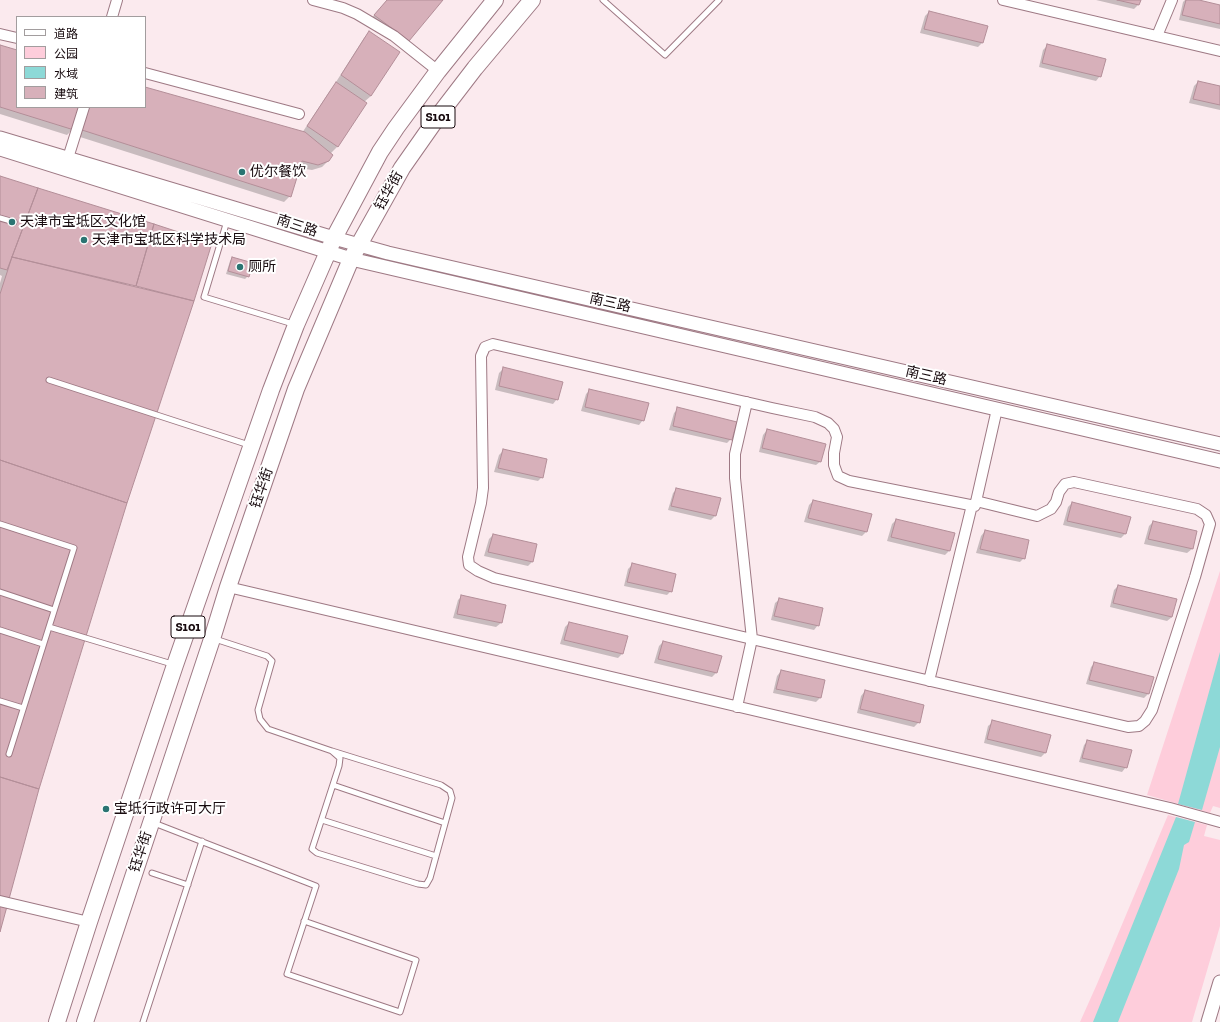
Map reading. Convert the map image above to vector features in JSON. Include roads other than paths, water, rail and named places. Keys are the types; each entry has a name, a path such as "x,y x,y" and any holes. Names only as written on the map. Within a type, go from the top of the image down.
{"main road":[{"name":"钰华街","path":"57,1022 175,665 296,325 331,245 380,152 438,71 495,0"},
{"name":"钰华街","path":"85,1022 228,587 296,389 355,252 402,168 475,68 532,0"}],"street":[{"path":"112,16 117,0"},
{"path":"313,0 343,8 357,14 394,36 438,71"},
{"path":"1003,0 1220,51"},
{"path":"1157,36 1172,0"},
{"path":"0,34 16,38"},
{"path":"146,73 299,114"},
{"path":"68,158 84,108"},
{"name":"南三路","path":"0,138 68,158 355,252 997,409 1220,461"},
{"name":"南三路","path":"0,148 227,220 331,245"},
{"name":"南三路","path":"355,252 388,253 1220,444"},
{"path":"493,344 815,417 828,423 834,429 837,437 834,453 834,465 838,476 849,481 974,503 1037,516 1051,509 1056,502 1058,492 1065,484 1074,482 1197,509 1206,515 1210,524 1195,576 1152,710 1145,721 1138,726 1128,726 494,578 478,571 469,565 468,557 481,503 483,488 482,356 485,347 493,344"},
{"path":"737,707 752,639 735,478 735,454 747,402"},
{"path":"930,680 997,409"},
{"path":"228,587 1170,808 1215,820"},
{"path":"0,901 89,922"},
{"path":"1208,1022 1220,982"}],"lane":[{"path":"603,0 665,55 719,0"},
{"path":"0,218 14,222"},
{"path":"227,220 204,297 296,325"},
{"path":"49,380 252,446"},
{"path":"0,524 74,548 9,754"},
{"path":"0,592 54,610"},
{"path":"49,627 175,665"},
{"path":"0,630 43,644"},
{"path":"212,639 267,656 272,661 258,710 260,719 268,730 441,786 450,791 452,798 430,878 426,885 418,884 317,853 312,849 339,766 340,758 332,751"},
{"path":"0,701 23,708"},
{"path":"333,785 445,822"},
{"path":"322,820 436,856"},
{"path":"151,822 316,886 304,921 287,974 400,1012 416,960 304,921"},
{"path":"143,1022 202,841"},
{"path":"152,873 188,885"}],"water":[{"path":"1220,652 1220,747 1202,810 1178,804"},
{"path":"1176,817 1195,822 1189,842 1184,845 1179,869 1118,1022 1093,1022"}],"place":[{"name":"优尔餐饮","path":"242,172"},
{"name":"天津市宝坻区文化馆","path":"12,222"},
{"name":"天津市宝坻区科学技术局","path":"84,240"},
{"name":"厕所","path":"240,267"},
{"name":"宝坻行政许可大厅","path":"106,809"}]}
